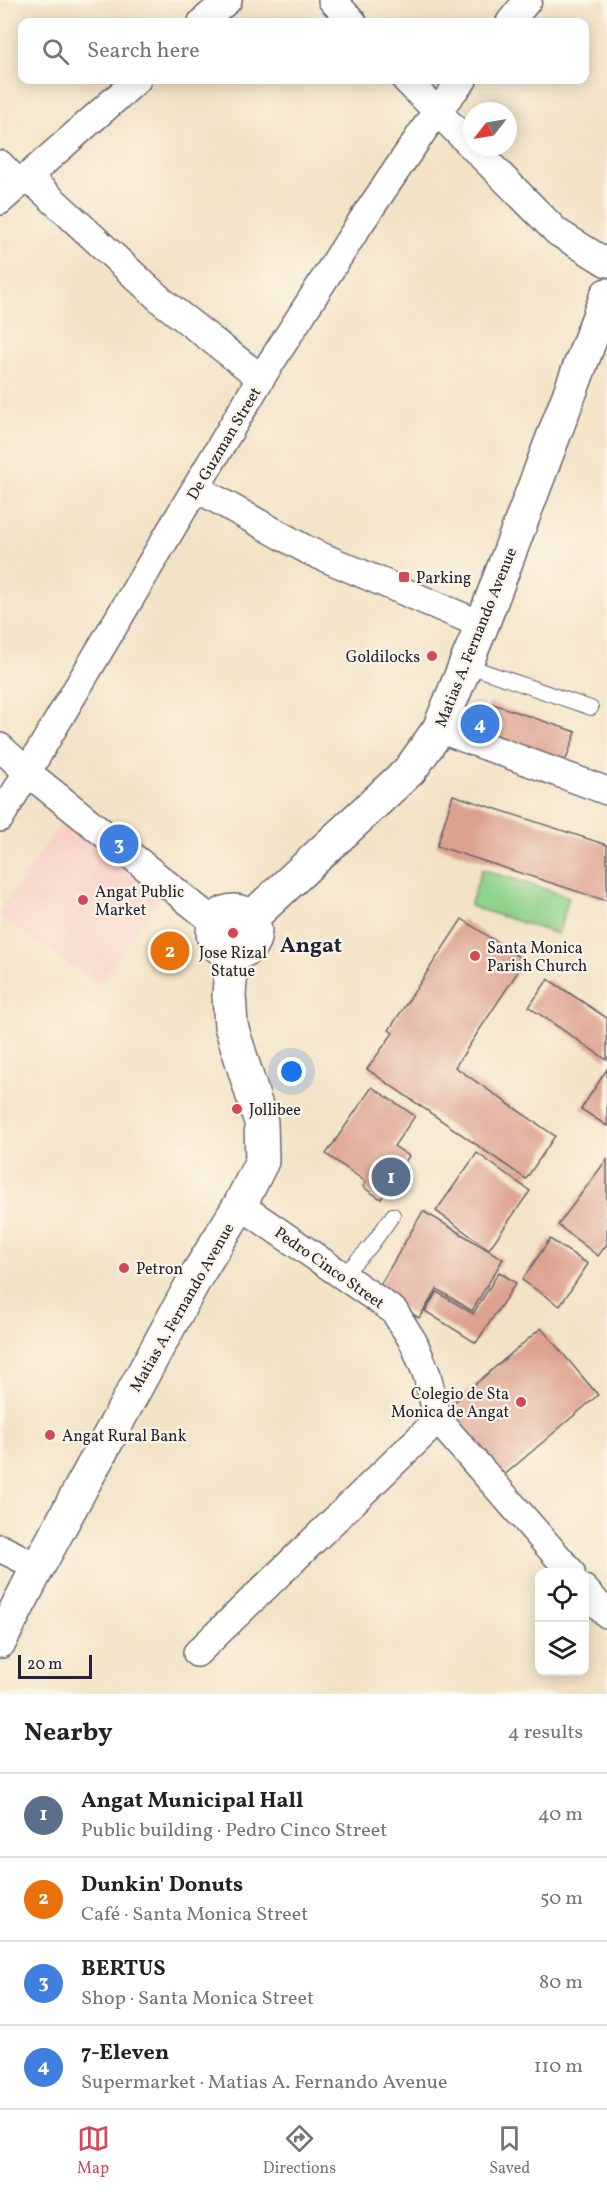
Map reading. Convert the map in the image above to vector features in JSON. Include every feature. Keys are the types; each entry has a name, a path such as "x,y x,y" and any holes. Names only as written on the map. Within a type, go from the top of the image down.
{"main road":[{"name":"Matias A. Fernando Avenue","path":"250,919 411,770 439,729 482,625 607,296"},
{"path":"236,911 250,919 255,934 252,942 247,948 232,953 224,951 214,939 212,930 214,922 228,912 236,911"},
{"name":"Matias A. Fernando Avenue","path":"0,1641 197,1275 240,1205 262,1161 261,1122 231,1026 229,995 232,953"}],"street":[{"path":"207,18 228,0"},
{"path":"332,0 349,18"},
{"path":"513,18 528,0"},
{"path":"15,187 131,84"},
{"path":"410,84 557,232 607,263"},
{"name":"De Guzman Street","path":"0,818 261,378 359,225 436,112 460,84"},
{"path":"0,164 15,187 261,378"},
{"path":"196,488 309,551 482,625"},
{"path":"439,729 607,791"},
{"path":"0,747 27,772 214,922"},
{"name":"Pedro Cinco Street","path":"240,1205 394,1311 414,1343 427,1375 438,1420 568,1568"},
{"path":"197,1653 438,1420"},
{"path":"0,1548 38,1567"},
{"path":"589,1593 607,1614"}],"lane":[{"path":"466,665 591,708"},
{"path":"343,1275 370,1247 393,1215"}],"shaded area":[{"name":"Angat Public Market","path":"64,818 165,889 99,985 0,916 0,911"}],"green space":[{"path":"482,869 569,897 558,934 470,906"}],"building":[{"path":"490,703 576,732 565,762 480,732"},
{"path":"453,795 607,845 607,901 437,846"},
{"path":"462,919 525,961 455,1067 555,1136 526,1179 367,1069 393,1033 389,1030"},
{"path":"548,979 607,1018 607,1060 529,1007"},
{"path":"607,1069 607,1126 581,1109"},
{"path":"372,1087 415,1116 394,1146 409,1156 381,1199 363,1187 366,1182 326,1154"},
{"path":"477,1153 530,1191 489,1249 436,1211"},
{"path":"607,1159 607,1244 598,1256 558,1225"},
{"path":"423,1211 503,1259 472,1311 437,1289 419,1318 376,1292"},
{"path":"550,1239 588,1264 560,1306 522,1280"},
{"path":"499,1272 516,1283 476,1343 425,1311 437,1292 473,1314"},
{"name":"Colegio de Sta Monica de Angat","path":"541,1328 598,1395 502,1477 445,1410"}],"place":[{"name":"Parking","path":"404,577"},
{"name":"Goldilocks","path":"432,656"},
{"name":"7-Eleven","path":"480,724"},
{"name":"BERTUS","path":"119,844"},
{"name":"Angat Public Market","path":"83,900"},
{"name":"Jose Rizal Statue","path":"233,933"},
{"name":"Dunkin' Donuts","path":"170,951"},
{"name":"Santa Monica Parish Church","path":"475,956"},
{"name":"Jollibee","path":"237,1109"},
{"name":"Angat Municipal Hall","path":"391,1177"},
{"name":"Petron","path":"124,1268"},
{"name":"Colegio de Sta Monica de Angat","path":"521,1402"},
{"name":"Angat Rural Bank","path":"50,1435"}],"district":[{"name":"Angat","path":"311,944"}]}
